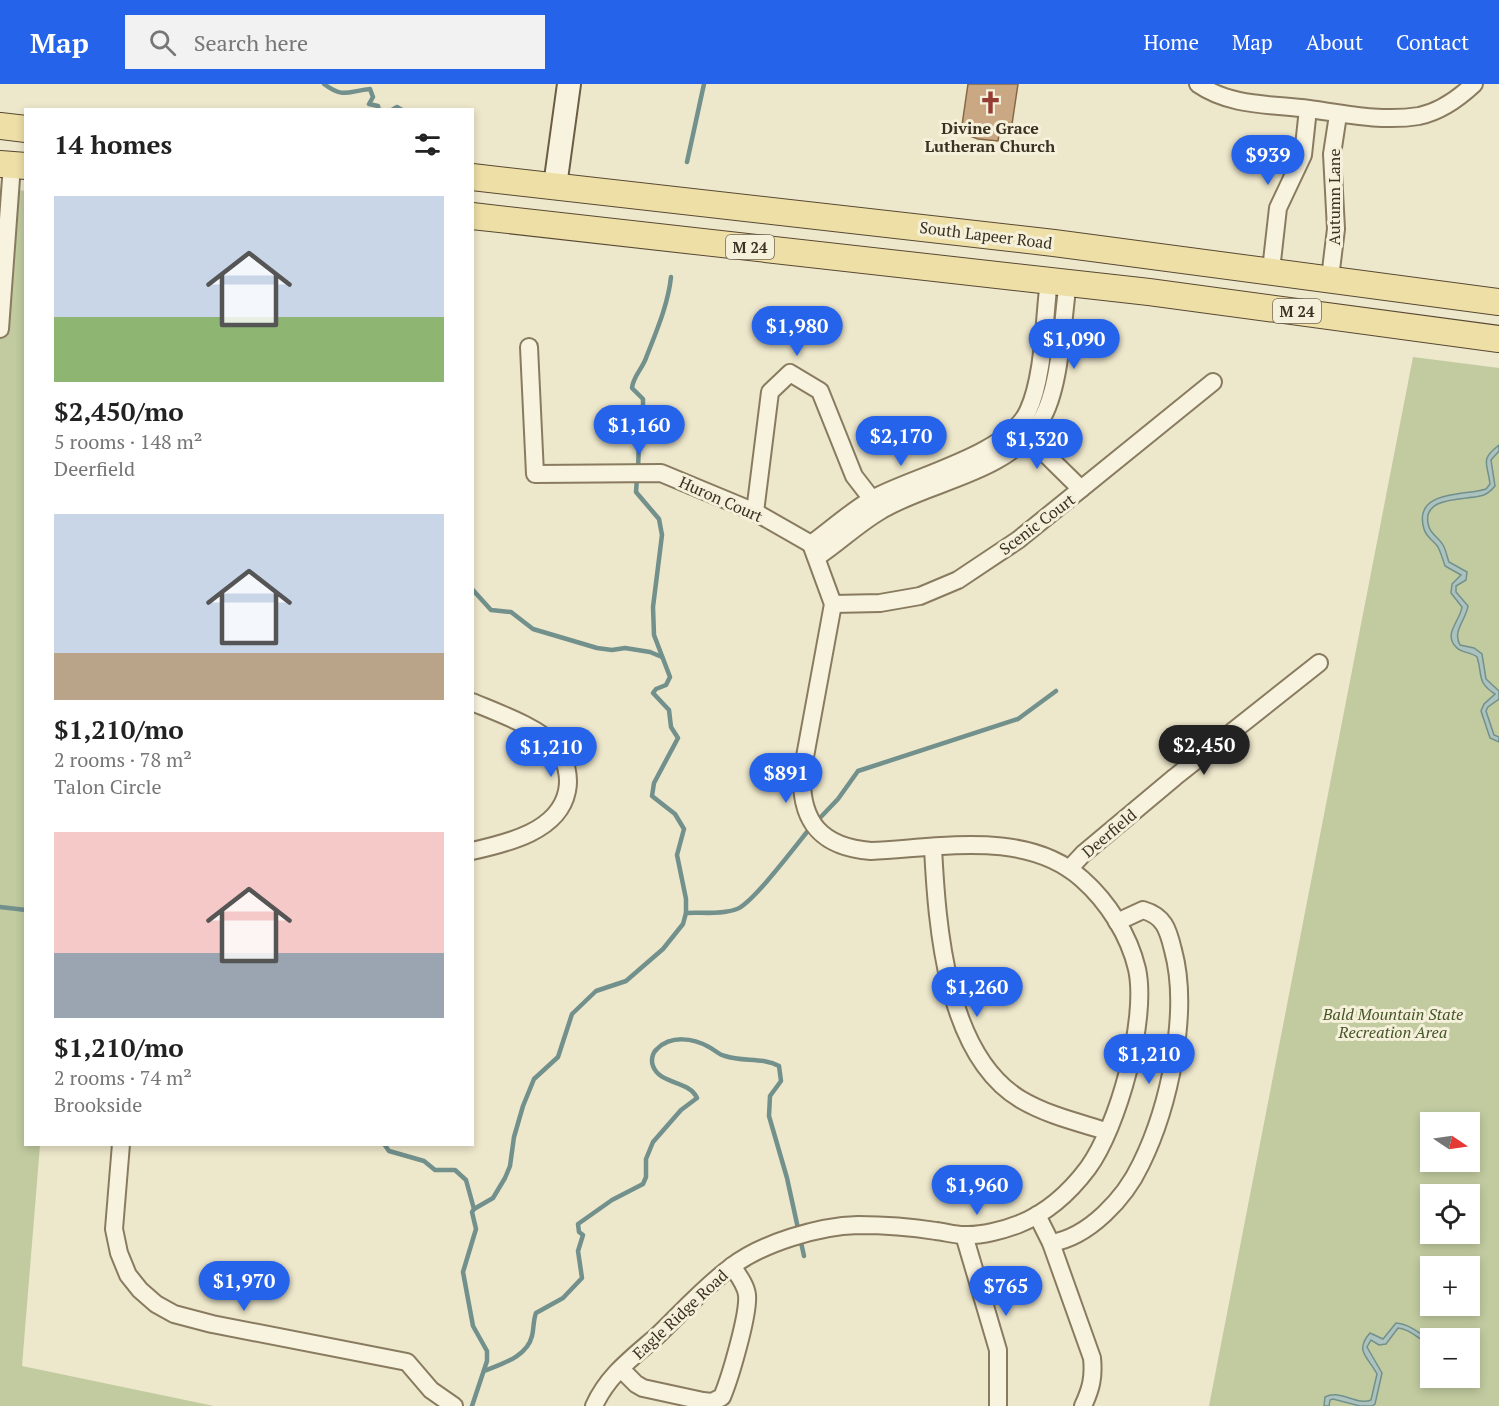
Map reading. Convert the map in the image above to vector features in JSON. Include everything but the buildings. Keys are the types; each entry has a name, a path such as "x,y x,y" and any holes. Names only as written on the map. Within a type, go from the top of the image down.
{"main road":[{"path":"0,126 24,129"},
{"name":"South Lapeer Road","path":"474,177 1167,257 1499,302"},
{"name":"M 24","path":"474,216 1058,281 1499,339"},
{"path":"1149,292 1157,288 1166,276 1167,257"},
{"path":"1325,315 1327,294 1336,284 1337,279"}],"street":[{"path":"555,186 569,84"},
{"path":"1198,84 1225,98 1265,106 1308,109 1338,115 1378,117 1419,116 1433,112 1474,84"},
{"path":"1271,270 1278,207 1303,155 1308,109"},
{"name":"Autumn Lane","path":"1337,279 1332,154 1338,115"},
{"path":"0,329 13,165"},
{"path":"833,604 814,551 876,505 1022,431 1037,384 1058,281"},
{"name":"Huron Court","path":"529,347 535,474 661,473 755,512 814,551"},
{"path":"755,512 770,392 790,373 820,391 854,476 876,505"},
{"name":"Scenic Court","path":"833,604 880,603 920,596 958,580 1018,540 1213,382"},
{"path":"1022,431 1081,489"},
{"name":"Eagle Ridge Road","path":"594,1406 608,1380 732,1266 782,1240 809,1232 856,1225 895,1226 964,1235 1019,1224 1037,1215 1067,1193 1090,1165 1106,1131 1129,1066 1139,1008 1138,972 1130,946 1117,922 1082,879 1069,869 1044,857 996,844 854,850 837,845 819,833 808,814 801,795 802,773 833,604"},
{"name":"Deerfield","path":"1069,869 1083,854 1175,777 1319,663"},
{"path":"474,703 529,727 557,747 567,767 569,782 565,804 547,824 506,842 474,850"},
{"path":"933,848 935,882 948,979 960,1021 980,1059 996,1079 1019,1098 1047,1112 1106,1131"},
{"path":"1051,1243 1064,1241 1093,1224 1119,1197 1141,1165 1165,1094 1178,1035 1181,1004 1177,963 1164,922 1155,913 1143,910 1117,922"},
{"path":"121,1146 114,1229 119,1253 128,1275 156,1304 174,1314 212,1324 407,1362 431,1390 454,1406"},
{"path":"1037,1215 1051,1243 1092,1358 1094,1374 1091,1390 1083,1406"},
{"path":"964,1235 998,1350 998,1406"},
{"path":"621,1369 643,1388 703,1401 712,1402 722,1397 748,1296 732,1266"}],"green space":[{"path":"0,188 24,191 24,1146 40,1146 22,1366 214,1406 0,1406"},
{"name":"Bald Mountain State Recreation Area","path":"1413,357 1499,368 1499,1406 1209,1406"}],"water":[{"path":"1499,445 1499,451 1491,460 1495,486 1492,490 1487,494 1445,501 1430,510 1428,517 1429,527 1443,545 1449,562 1467,572 1466,580 1456,586 1456,592 1468,606 1458,630 1458,640 1460,645 1474,648 1482,654 1486,679 1499,691 1499,699 1486,711 1494,735 1499,737 1499,742 1490,738 1481,711 1484,704 1495,694 1485,686 1481,678 1477,657 1458,649 1452,642 1453,627 1462,607 1451,593 1452,584 1461,575 1445,566 1438,547 1425,532 1422,516 1426,507 1433,501 1455,494 1486,489 1490,484 1487,459"},
{"path":"1396,1323 1406,1325 1420,1333 1420,1338 1407,1330 1398,1328 1386,1344 1379,1345 1371,1340 1367,1347 1382,1373 1375,1404 1360,1406 1333,1399 1330,1400 1329,1406 1324,1406 1325,1397 1331,1395 1360,1401 1371,1400 1377,1374 1364,1354 1363,1345 1370,1333 1383,1339"}],"waterway":[{"path":"324,84 342,93 370,89 373,97 369,104 378,108"},
{"path":"687,162 704,84"},
{"path":"638,469 643,399 632,388 661,318 671,277"},
{"path":"474,1209 493,1198 505,1178 510,1166 514,1137 523,1106 534,1079 558,1057 572,1014 596,991 626,981 663,949 683,924 686,913 686,899 677,855 684,829 675,814 652,796 654,783 678,738 671,727 669,710 653,693 656,689 666,685 670,677 654,635 653,607 662,535 659,519 636,492 637,478"},
{"path":"474,591 491,610 511,612 533,629 597,648 612,650 625,648 650,652 662,657"},
{"path":"817,821 838,799 858,771 1018,719 1056,691"},
{"path":"686,913 725,912 737,909 764,885 811,827"},
{"path":"0,907 24,910"},
{"path":"484,1371 512,1359 525,1349 532,1336 536,1313 563,1298 582,1278 578,1251 583,1235 579,1232 578,1224 612,1200 643,1184 646,1177 646,1159 653,1142 681,1110 697,1098 688,1088 662,1076 653,1066 654,1053 669,1042 689,1040 703,1044 723,1055 766,1061 779,1066 781,1081 770,1096 769,1116 787,1178 804,1256"},
{"path":"385,1146 389,1151 424,1161 435,1170 455,1170 466,1180 474,1209 472,1212 476,1229 463,1272 473,1326 487,1351 487,1361 472,1406"}],"place":[{"name":"Divine Grace Lutheran Church","path":"990,103"}]}
